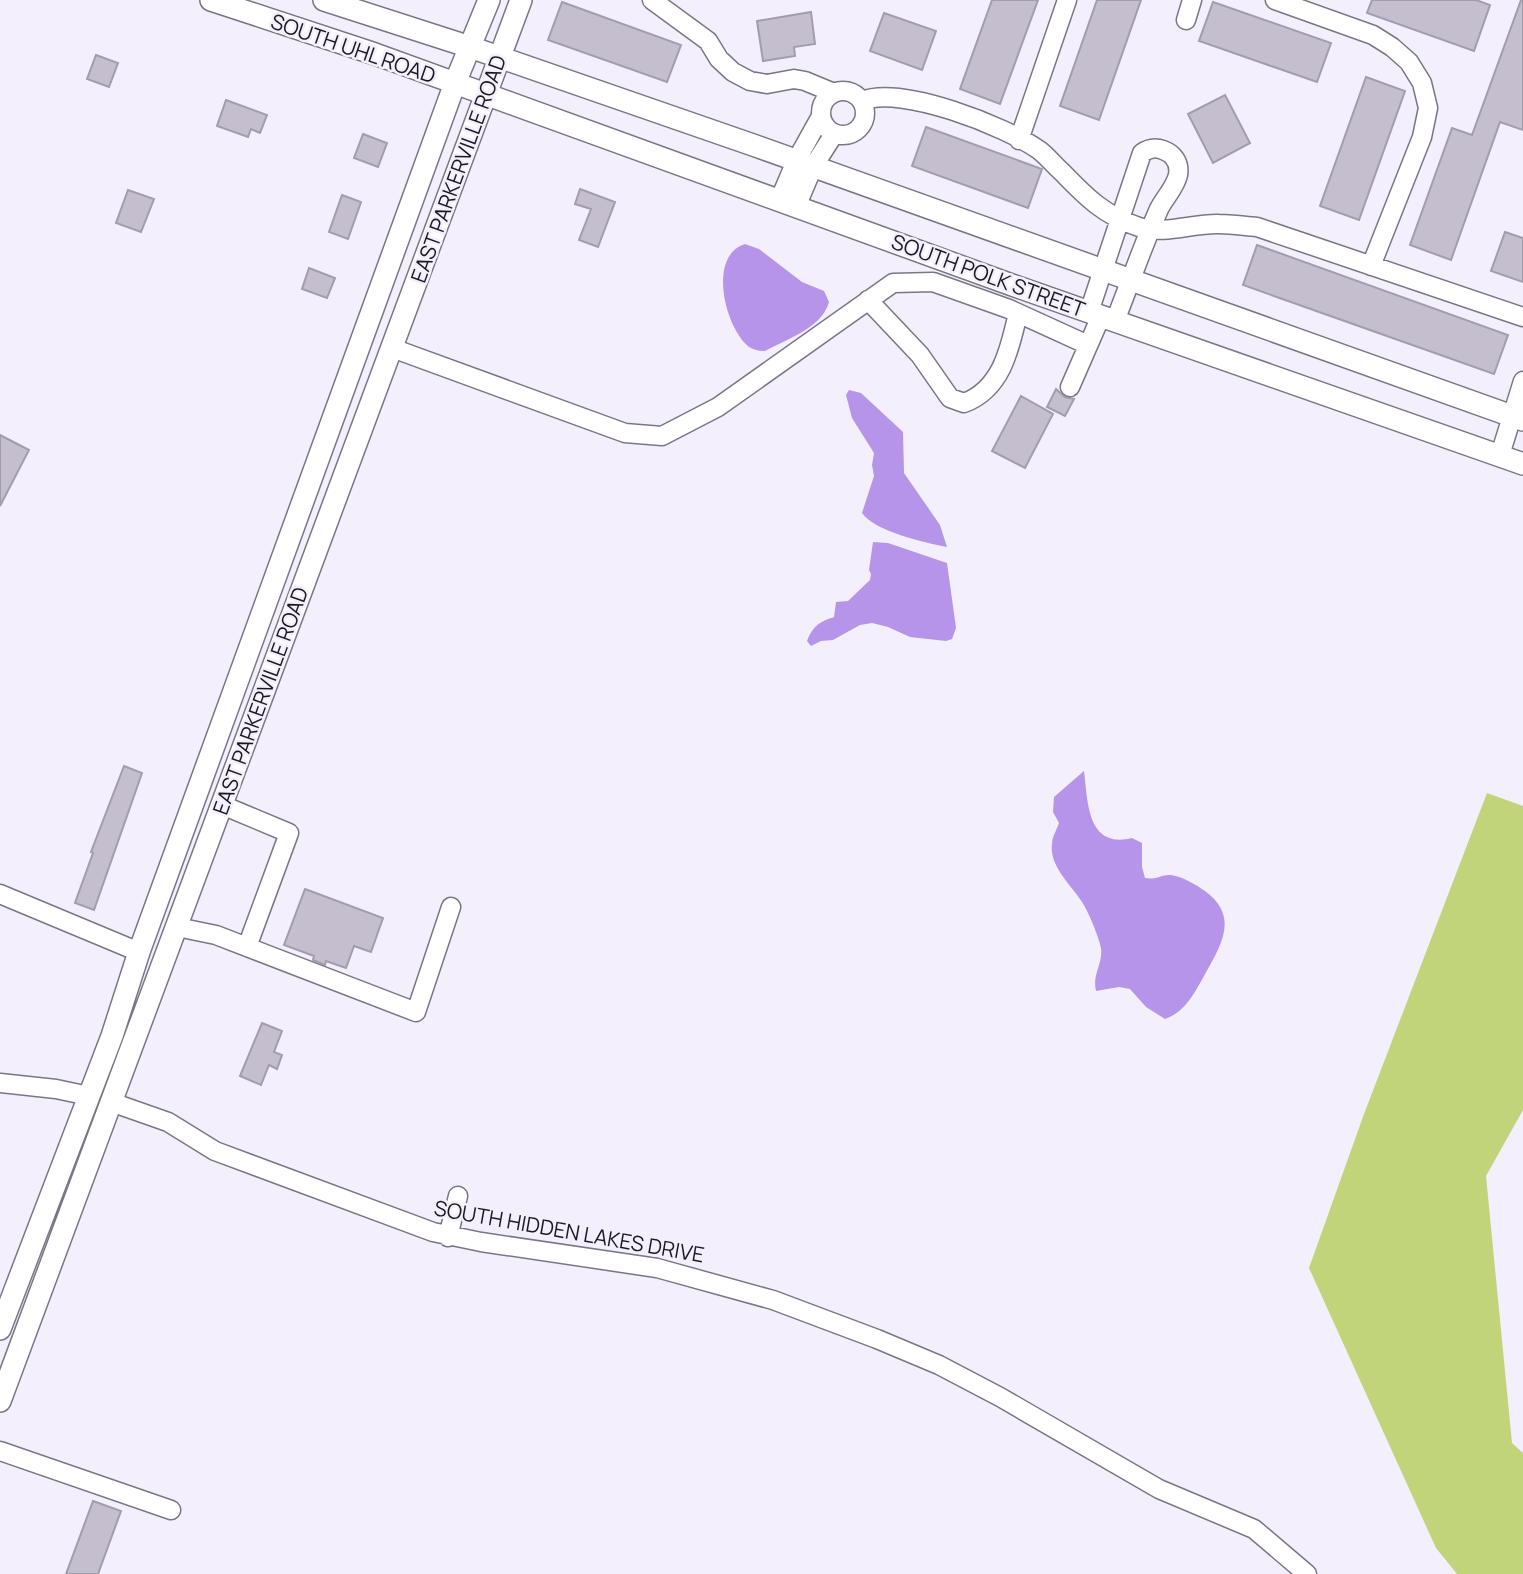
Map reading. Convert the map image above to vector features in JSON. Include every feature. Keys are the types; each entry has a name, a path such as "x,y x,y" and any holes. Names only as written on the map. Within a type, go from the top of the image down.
{"main road":[{"name":"SOUTH UHL ROAD","path":"211,0 455,83"},
{"name":"SOUTH UHL ROAD","path":"324,0 470,47"},
{"name":"EAST PARKERVILLE ROAD","path":"0,1329 112,1036 151,918 455,83 489,0"},
{"name":"EAST PARKERVILLE ROAD","path":"0,1401 521,0"},
{"name":"SOUTH POLK STREET","path":"470,47 1518,418"},
{"name":"SOUTH POLK STREET","path":"455,83 787,204 1523,464"},
{"path":"261,618 288,629"},
{"path":"151,918 177,927"},
{"path":"89,1096 111,1102"}],"street":[{"path":"652,0 708,41 719,59 733,72 750,81 767,84 794,79 834,93 848,91 862,101 866,112 862,127 849,135 834,134 823,124 821,116"},
{"path":"1019,140 1066,0"},
{"path":"1186,20 1192,0"},
{"path":"1275,0 1373,35 1409,62 1422,83 1428,108 1422,137 1371,266"},
{"path":"787,204 805,164 823,103 834,93"},
{"path":"862,101 885,96 922,102 985,123 1039,150 1101,211 1143,228 1179,229 1217,223 1256,227 1523,317"},
{"path":"805,164 834,134"},
{"path":"1070,387 1102,316 1131,280 1161,204 1174,186 1178,174 1177,161 1170,153 1158,148 1148,148 1142,153 1104,271 1102,316"},
{"path":"392,348 625,433 662,436 718,407 892,283 933,282 1018,313 1088,345"},
{"path":"868,300 920,355 950,398 964,403 977,398 999,374 1011,345 1018,313"},
{"path":"1500,456 1518,418 1523,381"},
{"path":"222,805 289,833 247,947"},
{"path":"0,894 139,952"},
{"path":"177,927 216,935 416,1012 451,907"},
{"path":"0,1083 56,1089 89,1096"},
{"name":"SOUTH HIDDEN LAKES DRIVE","path":"111,1102 168,1122 215,1151 448,1237 624,1262 668,1271 772,1300 877,1339 939,1365 1000,1397 1159,1489 1254,1529 1307,1574"},
{"path":"448,1237 458,1196"},
{"path":"0,1451 171,1510"}],"green space":[{"path":"1487,793 1523,806 1523,1110 1486,1176 1512,1443 1523,1453 1523,1574 1457,1574 1436,1548 1309,1268 1364,1114"}],"shaded area":[{"path":"745,244 759,249 802,282 824,291 829,302 819,319 811,326 765,351 749,347 740,338 727,309 724,293 726,262 733,251"},
{"path":"849,390 861,393 903,432 904,473 940,525 947,547 889,531 862,513 874,476 874,453 852,418 846,395"},
{"path":"873,542 888,543 947,563 956,628 952,639 946,641 910,637 872,623 860,625 833,640 821,641 811,646 807,641 814,628 834,617 836,602 848,601 870,580"},
{"path":"1084,771 1089,809 1098,830 1106,837 1117,840 1132,838 1142,843 1145,878 1171,875 1184,879 1205,891 1222,911 1224,932 1210,965 1188,1002 1165,1019 1146,1007 1130,989 1119,987 1096,991 1095,979 1101,954 1098,937 1085,907 1057,868 1052,852 1059,823 1053,812 1054,797"}],"building":[{"path":"992,0 1038,0 1000,104 960,89"},
{"path":"1097,0 1141,0 1099,120 1060,106"},
{"path":"1372,0 1476,0 1490,5 1474,51 1367,13"},
{"path":"1521,0 1523,130 1500,122 1451,260 1410,245 1452,128 1472,135"},
{"path":"562,2 681,45 667,82 548,40"},
{"path":"1213,2 1331,43 1317,82 1199,41"},
{"path":"811,12 815,44 794,47 795,56 763,61 757,21"},
{"path":"884,13 936,31 922,70 870,51"},
{"path":"96,55 118,63 109,87 87,79"},
{"path":"1366,77 1405,91 1359,220 1320,206"},
{"path":"1225,95 1250,143 1213,163 1188,114"},
{"path":"226,100 267,115 260,133 251,129 248,137 217,126"},
{"path":"926,127 1042,169 1028,208 912,166"},
{"path":"363,134 387,143 378,167 354,158"},
{"path":"580,189 615,202 598,247 579,240 591,209 575,204"},
{"path":"128,190 154,199 141,232 116,223"},
{"path":"342,195 361,202 348,239 329,232"},
{"path":"1505,232 1523,238 1523,282 1491,271"},
{"path":"1257,245 1508,335 1494,374 1243,285"},
{"path":"309,268 335,278 327,298 302,289"},
{"path":"1056,389 1065,397 1074,399 1065,416 1047,407"},
{"path":"1021,396 1053,414 1025,468 992,451"},
{"path":"0,435 29,450 0,506"},
{"path":"124,766 142,773 94,910 75,903 93,853 91,852"},
{"path":"305,889 383,918 371,952 354,946 346,968 326,961 325,965 313,960 314,956 284,945"},
{"path":"262,1023 282,1031 274,1052 282,1055 277,1069 269,1065 261,1085 240,1076"},
{"path":"93,1501 121,1511 98,1574 66,1574"}]}
